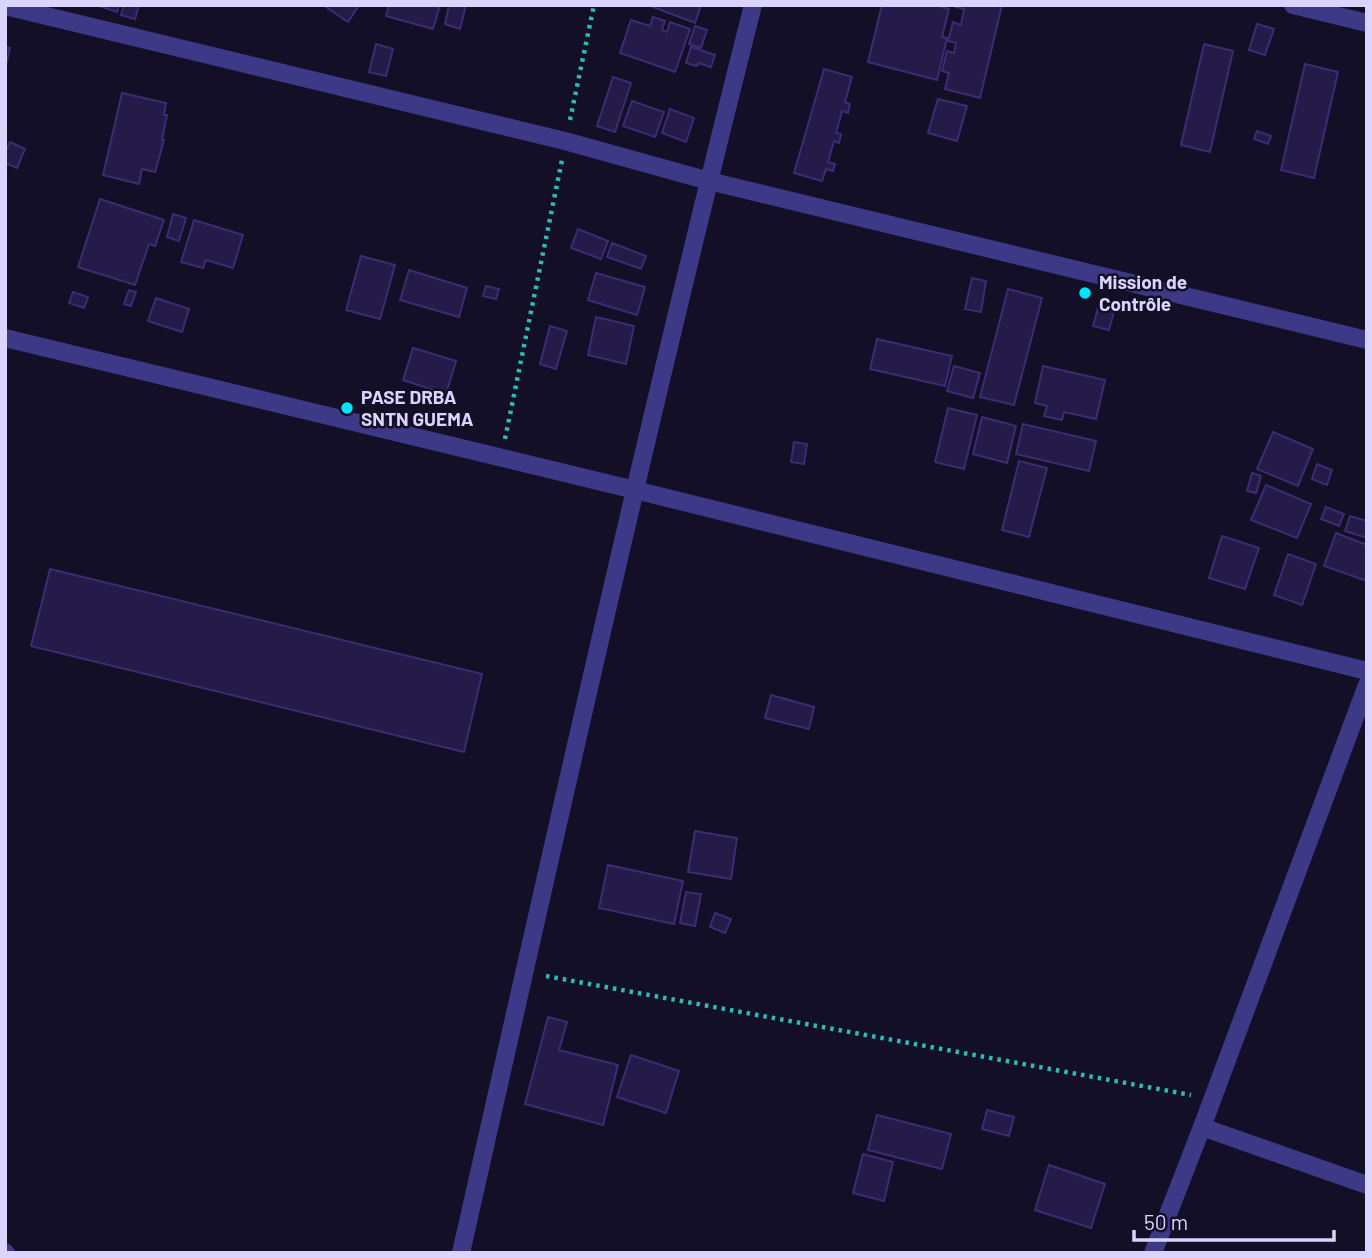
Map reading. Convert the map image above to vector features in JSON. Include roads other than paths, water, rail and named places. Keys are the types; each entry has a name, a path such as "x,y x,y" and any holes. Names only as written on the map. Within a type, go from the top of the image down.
{"street":[{"path":"461,1253 635,490 753,5"},
{"path":"1293,5 1367,23"},
{"path":"5,6 565,141 709,181 1367,340"},
{"path":"5,338 501,457 1367,671"},
{"path":"1153,1253 1367,685"},
{"path":"1202,1127 1367,1185"}],"place":[{"name":"Mission de Contrôle","path":"1085,293"},
{"name":"PASE DRBA SNTN GUEMA","path":"347,408"}]}
